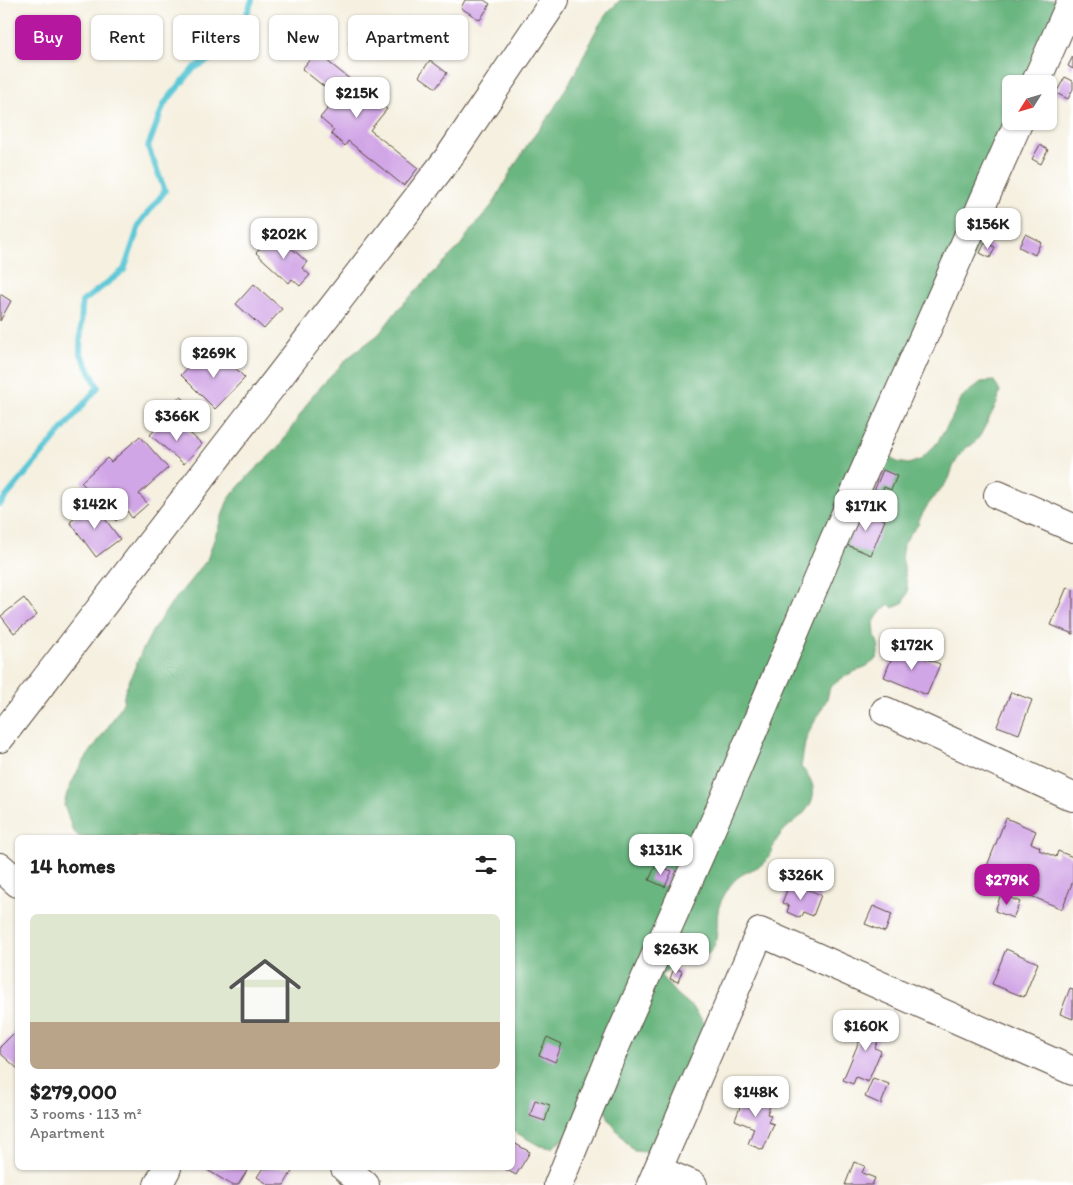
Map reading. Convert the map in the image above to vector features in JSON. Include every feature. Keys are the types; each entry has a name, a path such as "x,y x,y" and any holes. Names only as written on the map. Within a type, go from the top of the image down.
{"street":[{"path":"0,738 449,157 555,0"},
{"path":"1039,75 1072,0"},
{"path":"558,1185 608,1063 720,809 833,542 1015,130"},
{"path":"998,495 1073,528"},
{"path":"885,711 1073,797"},
{"path":"0,867 15,880"},
{"path":"693,1185 654,1178 760,932 1073,1071"},
{"path":"158,1185 166,1170"},
{"path":"347,1170 365,1185"}],"green space":[{"path":"620,0 1073,0 1052,75 1002,75 1002,130 1031,130 1015,164 990,207 972,263 957,284 884,443 887,454 897,462 908,464 920,460 937,443 962,397 981,382 994,381 1000,392 997,403 980,436 959,456 949,479 927,506 918,525 903,545 902,556 908,591 904,602 893,608 889,604 880,612 874,622 875,635 879,647 877,659 845,676 830,687 827,699 805,742 801,767 813,785 813,798 807,810 785,829 764,863 741,875 729,887 719,908 716,940 712,950 702,957 683,960 677,963 661,976 676,994 694,1009 708,1028 657,1147 646,1152 634,1151 610,1121 605,1110 594,1104 571,1134 551,1148 540,1146 515,1132 515,835 77,835 73,831 64,805 67,793 79,768 123,703 125,691 153,630 168,608 207,560 227,502 251,473 279,447 313,395 349,357 379,334 399,308 460,246 493,204 527,145 550,115 577,70 601,22"}],"building":[{"path":"465,0 484,0 490,4 480,20 461,8"},
{"path":"1073,56 1073,69 1068,66"},
{"path":"309,60 326,60 387,109 370,130 418,168 404,186 348,141 345,146 331,134 334,130 320,118 337,97 302,69"},
{"path":"430,60 447,73 436,88 419,76"},
{"path":"1065,77 1073,81 1073,89 1068,99 1058,94 1058,89"},
{"path":"1040,145 1048,150 1041,164 1032,159"},
{"path":"274,233 307,262 302,268 310,275 300,286 292,279 289,283 256,253"},
{"path":"1025,234 1041,242 1035,255 1019,247"},
{"path":"985,243 995,247 990,258 980,253"},
{"path":"254,284 282,309 264,329 236,304"},
{"path":"0,294 11,301 0,321"},
{"path":"221,353 245,378 215,409 181,375 198,357 208,367"},
{"path":"180,396 193,407 184,417 172,406"},
{"path":"162,422 176,434 182,426 202,444 184,464 150,435"},
{"path":"140,436 168,468 139,494 148,504 132,518 127,511 116,521 81,482 107,458 111,462"},
{"path":"883,470 897,476 891,490 884,487 881,494 874,491"},
{"path":"94,504 120,539 96,557 70,522"},
{"path":"861,510 885,520 871,555 847,545"},
{"path":"1067,587 1073,590 1073,634 1051,625"},
{"path":"24,598 37,615 14,633 1,616"},
{"path":"896,647 940,664 927,695 884,677"},
{"path":"1011,692 1032,700 1019,734 997,726"},
{"path":"1006,818 1036,831 1031,843 1040,847 1039,850 1056,857 1058,851 1073,857 1073,881 1062,909 1022,892 1031,870 1021,866 1014,883 985,871"},
{"path":"656,865 672,871 665,887 649,880"},
{"path":"790,882 821,895 813,916 803,912 800,918 787,912 789,906 782,903"},
{"path":"1001,894 1020,902 1013,918 995,911"},
{"path":"873,906 892,914 885,932 865,924"},
{"path":"1006,949 1038,963 1024,997 992,984"},
{"path":"674,968 682,971 678,982 670,979"},
{"path":"1070,988 1073,989 1073,1019 1060,1014"},
{"path":"870,1015 886,1022 875,1048 881,1051 868,1082 856,1077 853,1084 843,1080"},
{"path":"15,1032 15,1066 0,1053 0,1047"},
{"path":"547,1037 562,1044 555,1062 539,1055"},
{"path":"873,1078 889,1084 881,1104 865,1097"},
{"path":"747,1090 772,1100 767,1114 771,1115 768,1122 774,1124 763,1150 748,1144 754,1128 735,1120"},
{"path":"535,1100 550,1105 545,1121 530,1116"},
{"path":"515,1144 530,1152 516,1175 507,1170 515,1170"},
{"path":"854,1162 865,1166 862,1173 875,1178 872,1185 845,1185"},
{"path":"207,1170 247,1171 238,1185 232,1185"},
{"path":"262,1170 293,1170 284,1185 269,1185 257,1177"}],"waterway":[{"path":"0,504 98,387 80,352 82,302 124,270 140,223 165,191 148,147 164,104 194,68 235,46 252,0"}]}
